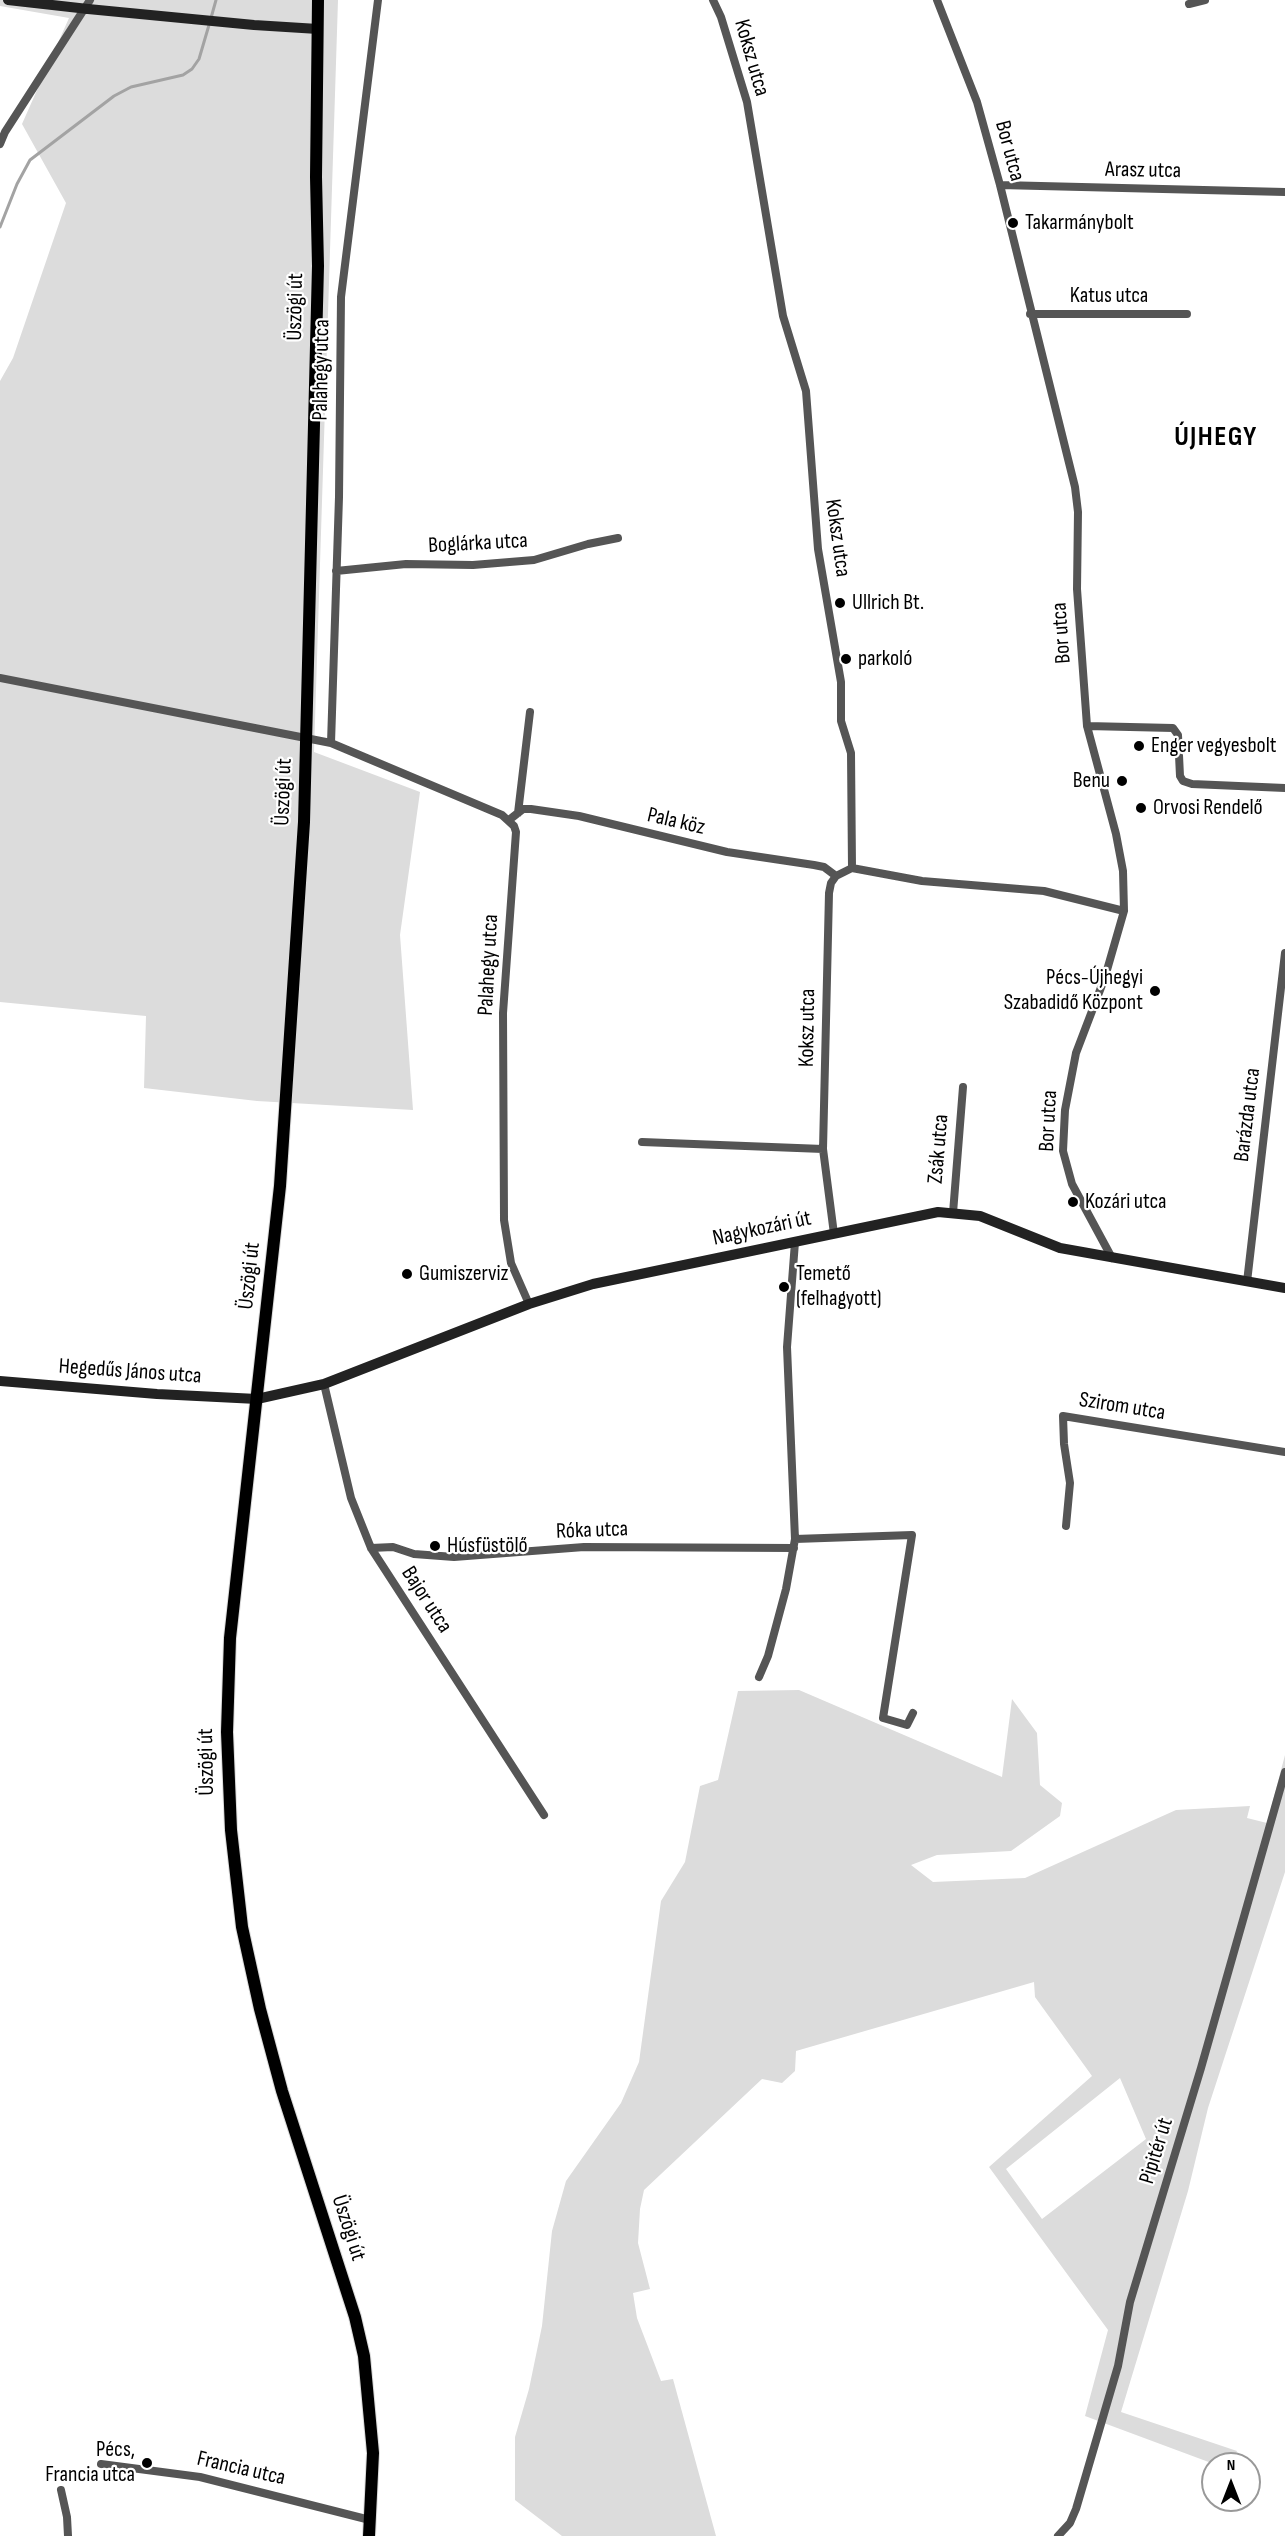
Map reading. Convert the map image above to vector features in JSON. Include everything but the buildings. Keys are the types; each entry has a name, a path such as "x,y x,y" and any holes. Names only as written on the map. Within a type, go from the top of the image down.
{"main road":[{"name":"Üszögi út","path":"318,0 317,278 304,822 280,1186 230,1638 227,1732 231,1830 242,1927 260,2009 282,2091 355,2317 364,2356 373,2453 369,2536"}],"street":[{"path":"8,0 89,4 211,21 318,29"},
{"name":"Palahegy utca","path":"331,743 341,297 378,0"},
{"name":"Koksz utca","path":"713,0 721,17 747,102 783,316 806,391 818,549 841,682 841,721 851,753 852,868"},
{"name":"Bor utca","path":"937,0 976,102 1000,186 1030,314 1075,487 1078,512 1077,589 1087,726 1116,834 1123,871 1124,911 1105,977 1076,1053 1068,1084 1062,1133 1066,1168 1093,1225 1112,1258"},
{"path":"1189,3 1205,0"},
{"path":"0,144 5,132 89,4"},
{"name":"Arasz utca","path":"1000,186 1285,192"},
{"name":"Katus utca","path":"1030,314 1187,314"},
{"name":"Boglárka utca","path":"336,571 406,564 473,565 534,560 618,538"},
{"path":"0,678 331,743 509,820 518,813 531,712"},
{"path":"1087,726 1173,729 1178,735 1178,765 1183,781 1192,784 1285,788"},
{"name":"Pala köz","path":"518,813 523,809 531,809 579,816 727,852 824,867 836,876"},
{"name":"Palahegy utca","path":"509,820 516,832 503,1013 504,1220 511,1263 529,1304"},
{"path":"836,876 852,868 922,881 1044,891 1124,911"},
{"name":"Koksz utca","path":"834,1234 823,1149 829,893 836,876"},
{"name":"Barázda utca","path":"1247,1282 1285,953"},
{"name":"Zsák utca","path":"953,1213 963,1087"},
{"path":"642,1142 823,1149"},
{"name":"Nagykozári út","path":"257,1399 324,1384 529,1304 593,1284 938,1212 980,1216 1060,1248 1285,1288"},
{"path":"759,1677 768,1656 786,1588 794,1544 788,1347 795,1242"},
{"name":"Hegedűs János utca","path":"0,1381 157,1394 257,1399"},
{"name":"Bajor utca","path":"324,1384 351,1498 371,1548 544,1815"},
{"name":"Szirom utca","path":"1066,1526 1071,1482 1064,1444 1063,1416 1285,1452"},
{"name":"Róka utca","path":"371,1548 393,1547 414,1554 454,1557 584,1548 794,1544 912,1534 883,1718 907,1725 913,1713"},
{"name":"Pipitér út","path":"1058,2536 1067,2527 1076,2509 1118,2366 1130,2302 1201,2068 1285,1772"},
{"name":"Francia utca","path":"101,2464 200,2477 370,2520"},
{"path":"61,2490 68,2517 68,2536"}],"shaded area":[{"path":"0,0 338,0 314,752 420,792 400,935 413,1110 257,1101 144,1088 146,1016 0,1002 0,381 13,358 66,203 22,124 69,18 0,6"},
{"path":"799,1690 1002,1777 1012,1699 1037,1733 1040,1785 1062,1803 1060,1816 1011,1851 937,1855 911,1865 933,1882 1025,1878 1176,1810 1250,1806 1247,1818 1267,1823 1285,1755 1285,1872 1208,2108 1188,2191 1121,2412 1237,2452 1201,2452 1201,2459 1085,2416 1108,2330 989,2167 1092,2076 1035,1997 1034,1982 796,2051 795,2071 782,2083 762,2079 644,2190 640,2209 638,2243 650,2289 633,2293 637,2318 661,2381 673,2379 716,2536 562,2536 515,2500 515,2437 529,2389 542,2326 552,2231 566,2181 621,2103 639,2062 661,1901 685,1862 700,1786 718,1780 738,1691","holes":["1120,2078 1146,2139 1042,2219 1006,2169"]}],"waterway":[{"path":"211,18 216,0"},
{"path":"0,227 17,184 30,160 114,96 131,87 183,75 192,69 199,59 209,25"}],"place":[{"name":"Takarmánybolt","path":"1013,223"},
{"name":"Ullrich Bt.","path":"840,603"},
{"name":"parkoló","path":"846,659"},
{"name":"Enger vegyesbolt","path":"1139,746"},
{"name":"Benu","path":"1122,781"},
{"name":"Orvosi Rendelő","path":"1141,808"},
{"name":"Pécs-Újhegyi Szabadidő Központ","path":"1155,991"},
{"name":"Kozári utca","path":"1073,1202"},
{"name":"Gumiszerviz","path":"407,1274"},
{"name":"Temető (felhagyott)","path":"784,1287"},
{"name":"Húsfüstölő","path":"435,1546"},
{"name":"Pécs, Francia utca","path":"147,2463"}],"district":[{"name":"ÚJHEGY","path":"1216,438"}]}
